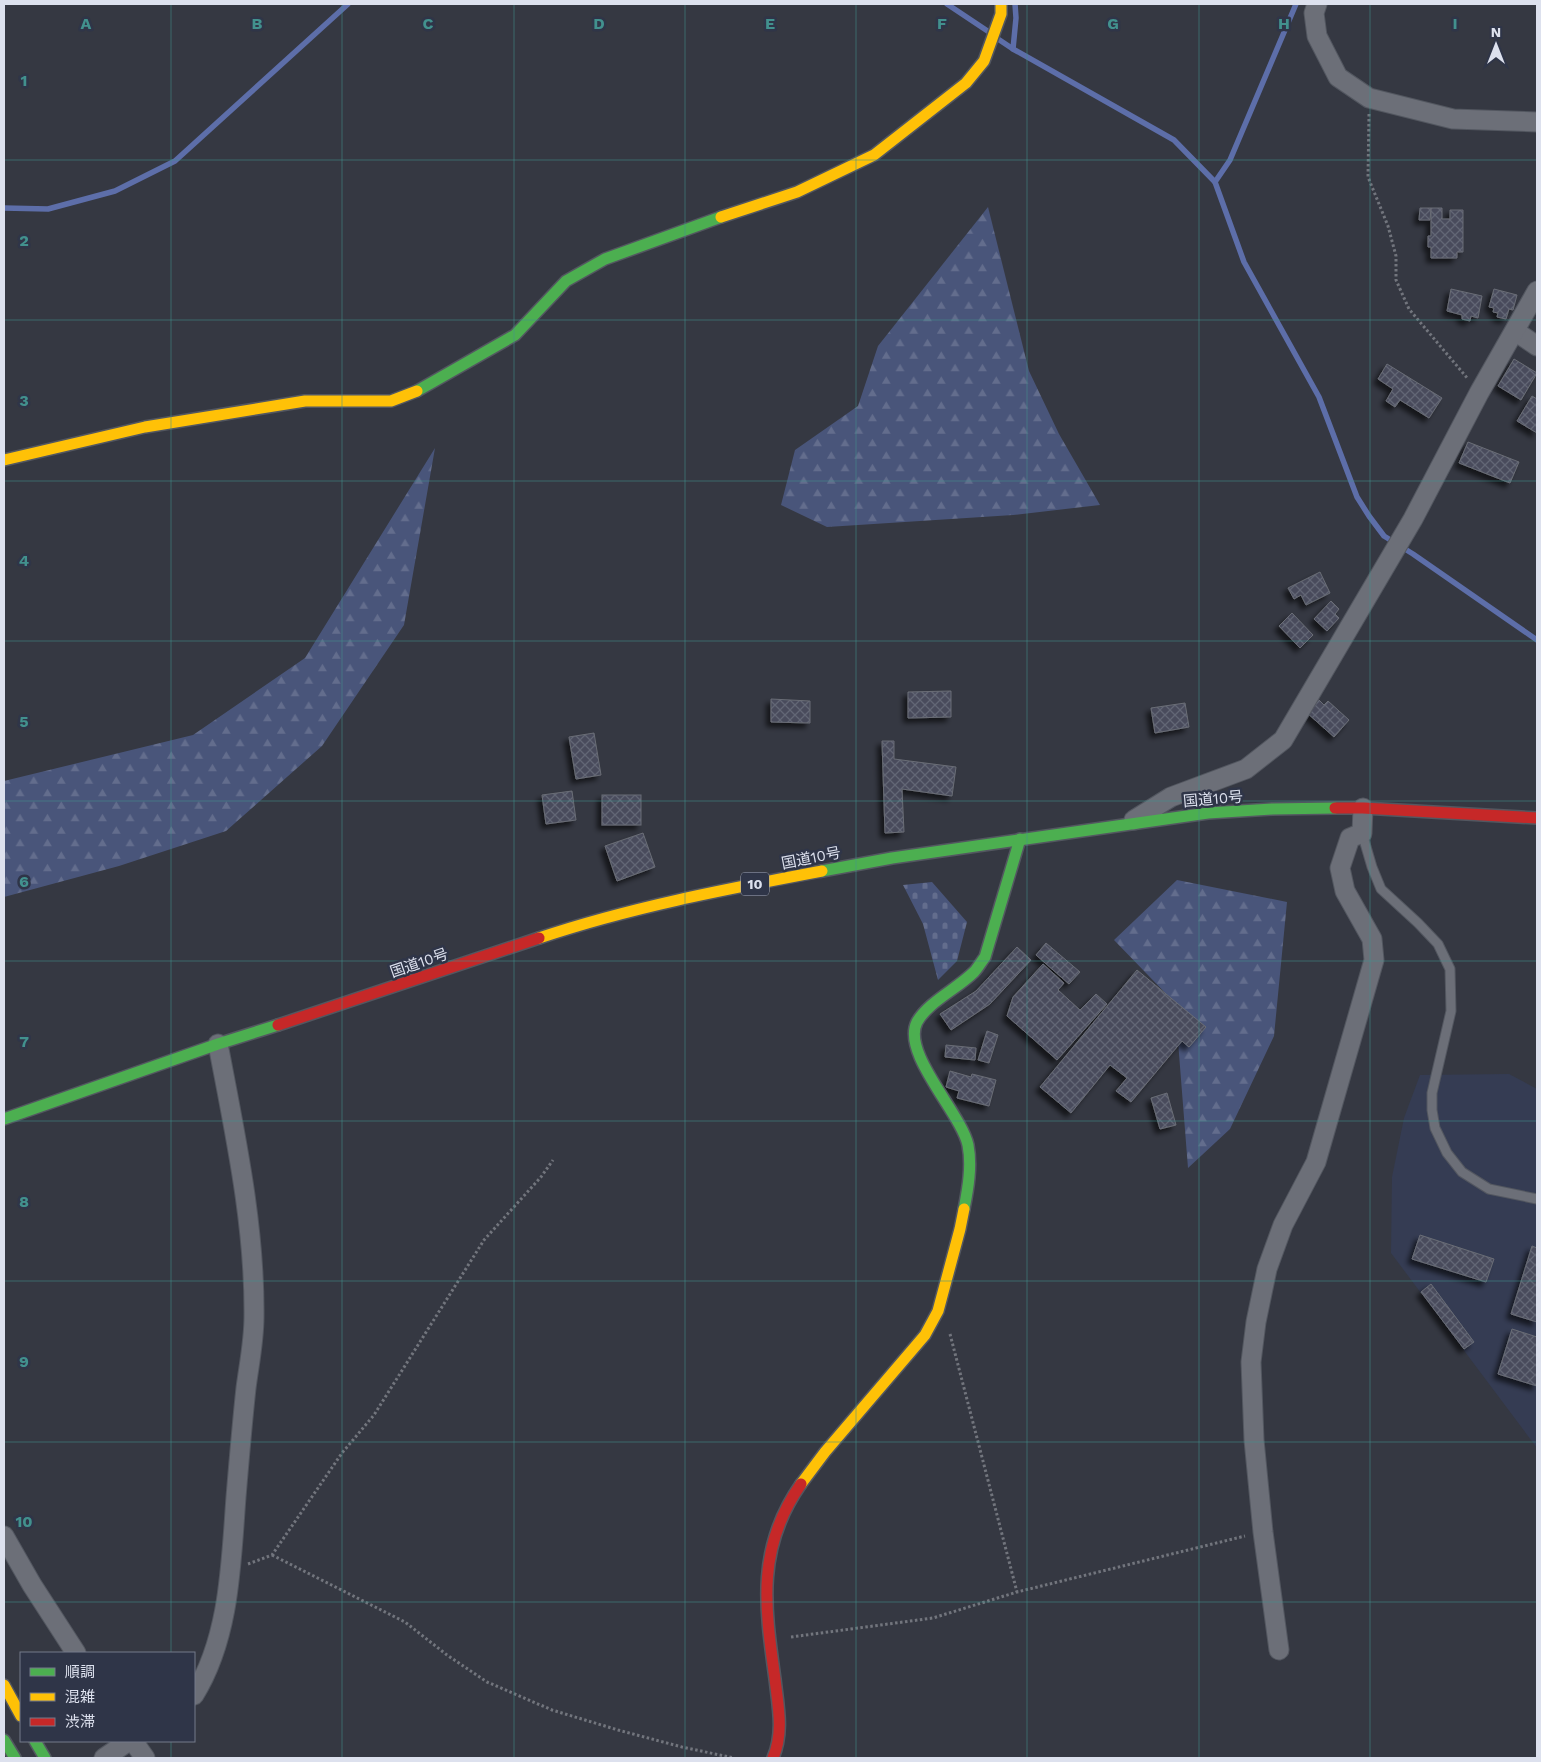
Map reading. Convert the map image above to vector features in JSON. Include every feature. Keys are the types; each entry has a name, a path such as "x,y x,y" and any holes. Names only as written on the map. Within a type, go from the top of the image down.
{"main road":[{"path":"4,460 146,426 305,401 391,401 413,393 515,335 566,281 605,259 694,226 797,192 833,176 874,154 966,82 984,61 1001,9"},
{"name":"国道10号","path":"4,1119 218,1044 342,1005 543,937 632,911 738,887 1020,838 1226,812 1272,809 1363,808 1537,818"},
{"path":"773,1758 778,1749 780,1705 774,1675 767,1601 767,1570 775,1535 788,1502 812,1468 925,1334 938,1311 960,1229 969,1181 968,1146 962,1127 922,1066 915,1040 916,1024 925,1012 974,972 985,957 1020,838"},
{"path":"4,1684 20,1714"},
{"path":"4,1740 15,1758"},
{"path":"36,1742 45,1758"}],"street":[{"path":"1317,4 1314,13 1317,36 1338,78 1369,98 1453,119 1537,122"},
{"path":"1129,823 1171,797 1246,769 1283,740 1414,519 1479,393 1537,291"},
{"path":"1515,332 1537,346"},
{"path":"1279,1650 1263,1532 1254,1440 1251,1362 1256,1322 1267,1269 1280,1234 1316,1162 1374,960 1372,939 1344,891 1340,868 1350,838 1362,833 1363,808"},
{"path":"195,1693 206,1676 223,1621 230,1569 254,1309 252,1253 242,1174 218,1044"},
{"path":"4,1536 32,1585 75,1652"},
{"path":"104,1758 128,1742 145,1758"}],"lane":[{"path":"1362,833 1381,889 1418,922 1438,944 1450,969 1451,1011 1432,1093 1435,1128 1446,1152 1462,1172 1489,1189 1537,1199"}],"path":[{"path":"1369,98 1368,177 1388,226 1396,256 1396,280 1409,309 1479,393"},
{"path":"230,1569 272,1555 342,1453 374,1415 484,1240 553,1160"},
{"path":"938,1311 950,1335 1017,1592"},
{"path":"771,1640 933,1618 1017,1592 1263,1532"},
{"path":"272,1555 405,1622 487,1682 552,1710 682,1748 734,1758"}],"shaded area":[{"path":"1509,1074 1537,1089 1537,1448 1391,1253 1392,1177 1404,1118 1420,1075"}],"green space":[{"path":"988,207 1029,371 1059,434 1100,505 1013,515 827,527 781,505 795,450 858,406 878,346"},
{"path":"435,448 404,625 322,746 226,831 119,866 4,897 4,781 193,735 305,658"},
{"path":"1177,880 1287,902 1274,1036 1230,1129 1188,1168 1175,1003 1114,940"},
{"path":"932,882 967,922 957,961 938,980 923,924 903,885"}],"building":[{"path":"1420,208 1431,208 1430,220 1419,220"},
{"path":"1431,208 1442,208 1442,219 1450,219 1450,210 1463,210 1463,252 1457,252 1457,258 1431,258 1428,236 1431,236"},
{"path":"1451,289 1482,296 1478,318 1471,316 1470,321 1462,319 1462,315 1447,311"},
{"path":"1494,289 1517,295 1513,310 1509,309 1506,319 1497,317 1498,313 1493,312 1494,308 1489,307"},
{"path":"1514,359 1537,373 1521,400 1498,386"},
{"path":"1387,364 1442,398 1429,418 1400,400 1395,407 1386,401 1393,389 1378,379"},
{"path":"1532,396 1537,399 1537,433 1517,421"},
{"path":"1468,442 1519,462 1510,483 1459,463"},
{"path":"1320,572 1330,593 1306,605 1301,595 1294,599 1288,588"},
{"path":"1331,601 1339,609 1335,614 1339,618 1327,631 1314,619"},
{"path":"1292,613 1313,635 1300,648 1279,626"},
{"path":"951,691 951,717 908,718 908,692"},
{"path":"771,699 810,701 810,723 771,722"},
{"path":"1318,699 1324,705 1328,701 1349,720 1334,737 1306,712"},
{"path":"1185,703 1189,727 1155,733 1151,708"},
{"path":"594,733 601,775 576,779 569,737"},
{"path":"882,741 894,741 894,759 956,767 952,796 902,789 904,832 885,833"},
{"path":"572,791 576,820 546,824 542,795"},
{"path":"602,795 641,795 641,825 602,825"},
{"path":"643,833 655,867 617,881 605,846"},
{"path":"1046,943 1080,972 1069,984 1036,955"},
{"path":"1017,947 1031,960 990,1004 951,1030 940,1014 976,991"},
{"path":"1043,964 1064,983 1058,990 1080,1010 1096,994 1107,1004 1057,1060 1007,1016 1013,997"},
{"path":"1137,970 1206,1027 1189,1047 1182,1041 1131,1102 1116,1091 1127,1078 1110,1065 1071,1113 1040,1087"},
{"path":"987,1031 998,1035 989,1063 978,1060"},
{"path":"946,1045 976,1048 975,1060 945,1057"},
{"path":"950,1071 971,1077 972,1074 996,1080 989,1106 957,1098 959,1091 946,1087"},
{"path":"1167,1093 1176,1125 1160,1129 1151,1098"},
{"path":"1420,1235 1494,1259 1486,1282 1412,1259"},
{"path":"1532,1246 1537,1248 1537,1322 1511,1314"},
{"path":"1431,1284 1474,1342 1464,1349 1421,1292"},
{"path":"1512,1329 1537,1337 1537,1386 1498,1374"}],"waterway":[{"path":"4,208 48,209 115,191 175,161 348,4"},
{"path":"947,4 989,32"},
{"path":"1013,49 1016,18 1015,4"},
{"path":"1215,182 1230,160 1296,4"},
{"path":"998,39 1174,140 1215,182 1244,262 1319,397 1357,497 1369,516 1384,536 1537,640"}],"traffic: fast":[{"path":"417,391 515,335 566,281 605,259 721,217"},
{"path":"822,871 892,858 1208,813 1335,808"},
{"path":"964,1209 970,1169 968,1145 955,1117 924,1066 917,1050 914,1035 917,1022 928,1008 974,972 985,957 1020,839"},
{"path":"4,1119 278,1025"},
{"path":"4,1740 15,1758"},
{"path":"36,1742 45,1758"}],"traffic: slow":[{"path":"721,217 797,192 874,155 966,83 984,61 1001,14 1001,4"},
{"path":"4,460 145,427 305,401 391,401 417,391"},
{"path":"539,938 644,908 822,871"},
{"path":"801,1484 825,1452 925,1335 938,1311 964,1209"},
{"path":"4,1685 20,1714"}],"traffic: jam":[{"path":"1335,808 1537,818"},
{"path":"278,1025 539,938"},
{"path":"773,1758 778,1738 779,1719 769,1627 767,1579 770,1555 777,1531 787,1508 801,1484"}]}
